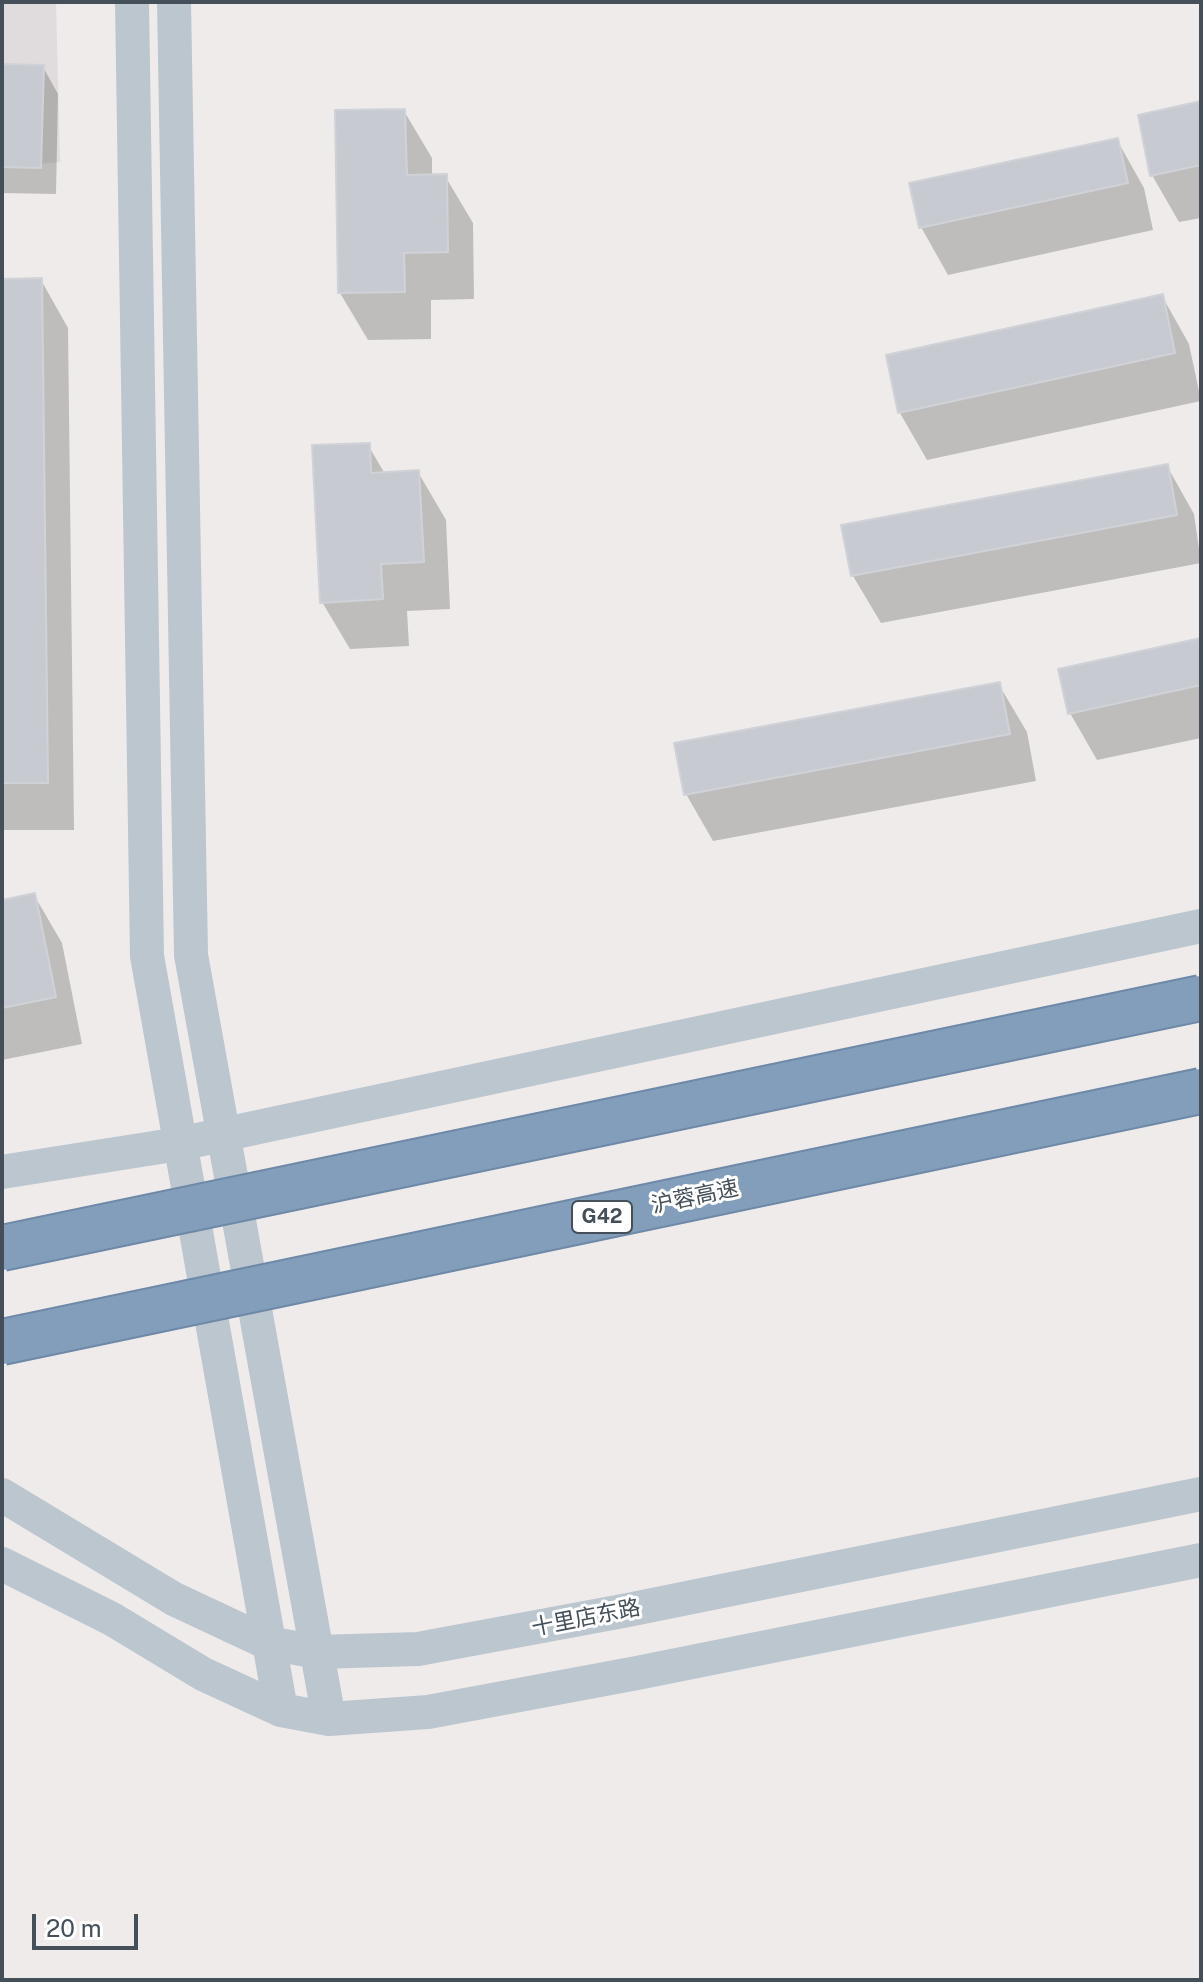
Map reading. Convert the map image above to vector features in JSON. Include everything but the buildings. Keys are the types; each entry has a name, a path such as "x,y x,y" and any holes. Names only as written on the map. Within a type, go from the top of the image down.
{"highway":[{"path":"2,1248 1201,998"},
{"name":"沪蓉高速","path":"2,1342 1201,1091"}],"street":[{"path":"132,2 147,956 281,1710"},
{"path":"174,2 191,955 329,1719"},
{"path":"2,1172 179,1144 1201,926"},
{"name":"十里店东路","path":"2,1495 174,1599 268,1643 318,1652 418,1649 628,1610 1201,1494"},
{"path":"2,1564 112,1619 203,1674 281,1710 329,1719 428,1712 1201,1560"}],"shaded area":[{"path":"2,2 56,2 60,162 2,168"}]}
